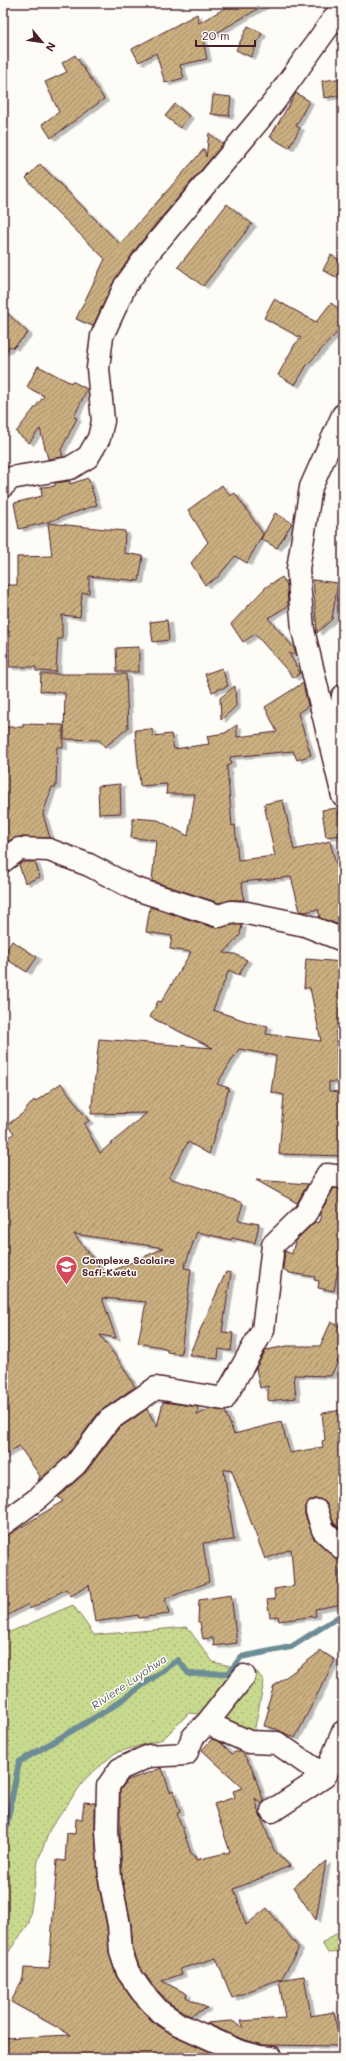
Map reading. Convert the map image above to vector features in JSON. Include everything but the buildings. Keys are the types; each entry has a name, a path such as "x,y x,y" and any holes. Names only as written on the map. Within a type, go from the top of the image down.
{"street":[{"path":"3,486 11,478 70,468 88,457 100,438 103,421 98,368 102,336 125,286 155,245 274,102 343,6"},
{"path":"343,415 311,487 298,569 303,630 343,796"},
{"path":"335,762 343,696"},
{"path":"3,861 18,849 49,850 89,865 133,888 219,916 231,912 247,913 305,925 343,940"},
{"path":"3,1524 36,1499 76,1464 109,1420 156,1388 224,1399 263,1330 273,1245 306,1213 327,1175 343,1176"},
{"path":"317,1511 323,1530 343,1549"},
{"path":"244,1676 207,1723 193,1737 186,1754 149,1756 120,1769 108,1786 107,1830 110,1879 119,1925 121,1952 128,1972 142,1992 160,2012 178,2024 238,2051 260,2057 272,2058"},
{"path":"207,1723 250,1742 277,1743 325,1776"},
{"path":"272,1811 325,1776 343,1732"}],"green space":[{"path":"73,1605 94,1635 187,1627 213,1662 257,1672 264,1681 251,1748 200,1714 189,1713 163,1739 115,1753 86,1778 50,1829 38,1861 29,1923 3,1960 3,1631 10,1632"},
{"path":"343,1929 343,1952 328,1953 322,1943"}],"waterway":[{"name":"Riviere Luyohwa","path":"3,1843 19,1762 109,1709 178,1660 189,1674 229,1673 241,1657 291,1647 343,1614"}],"place":[{"name":"Complexe Scolaire Safi-Kwetu","path":"66,1286"}]}
